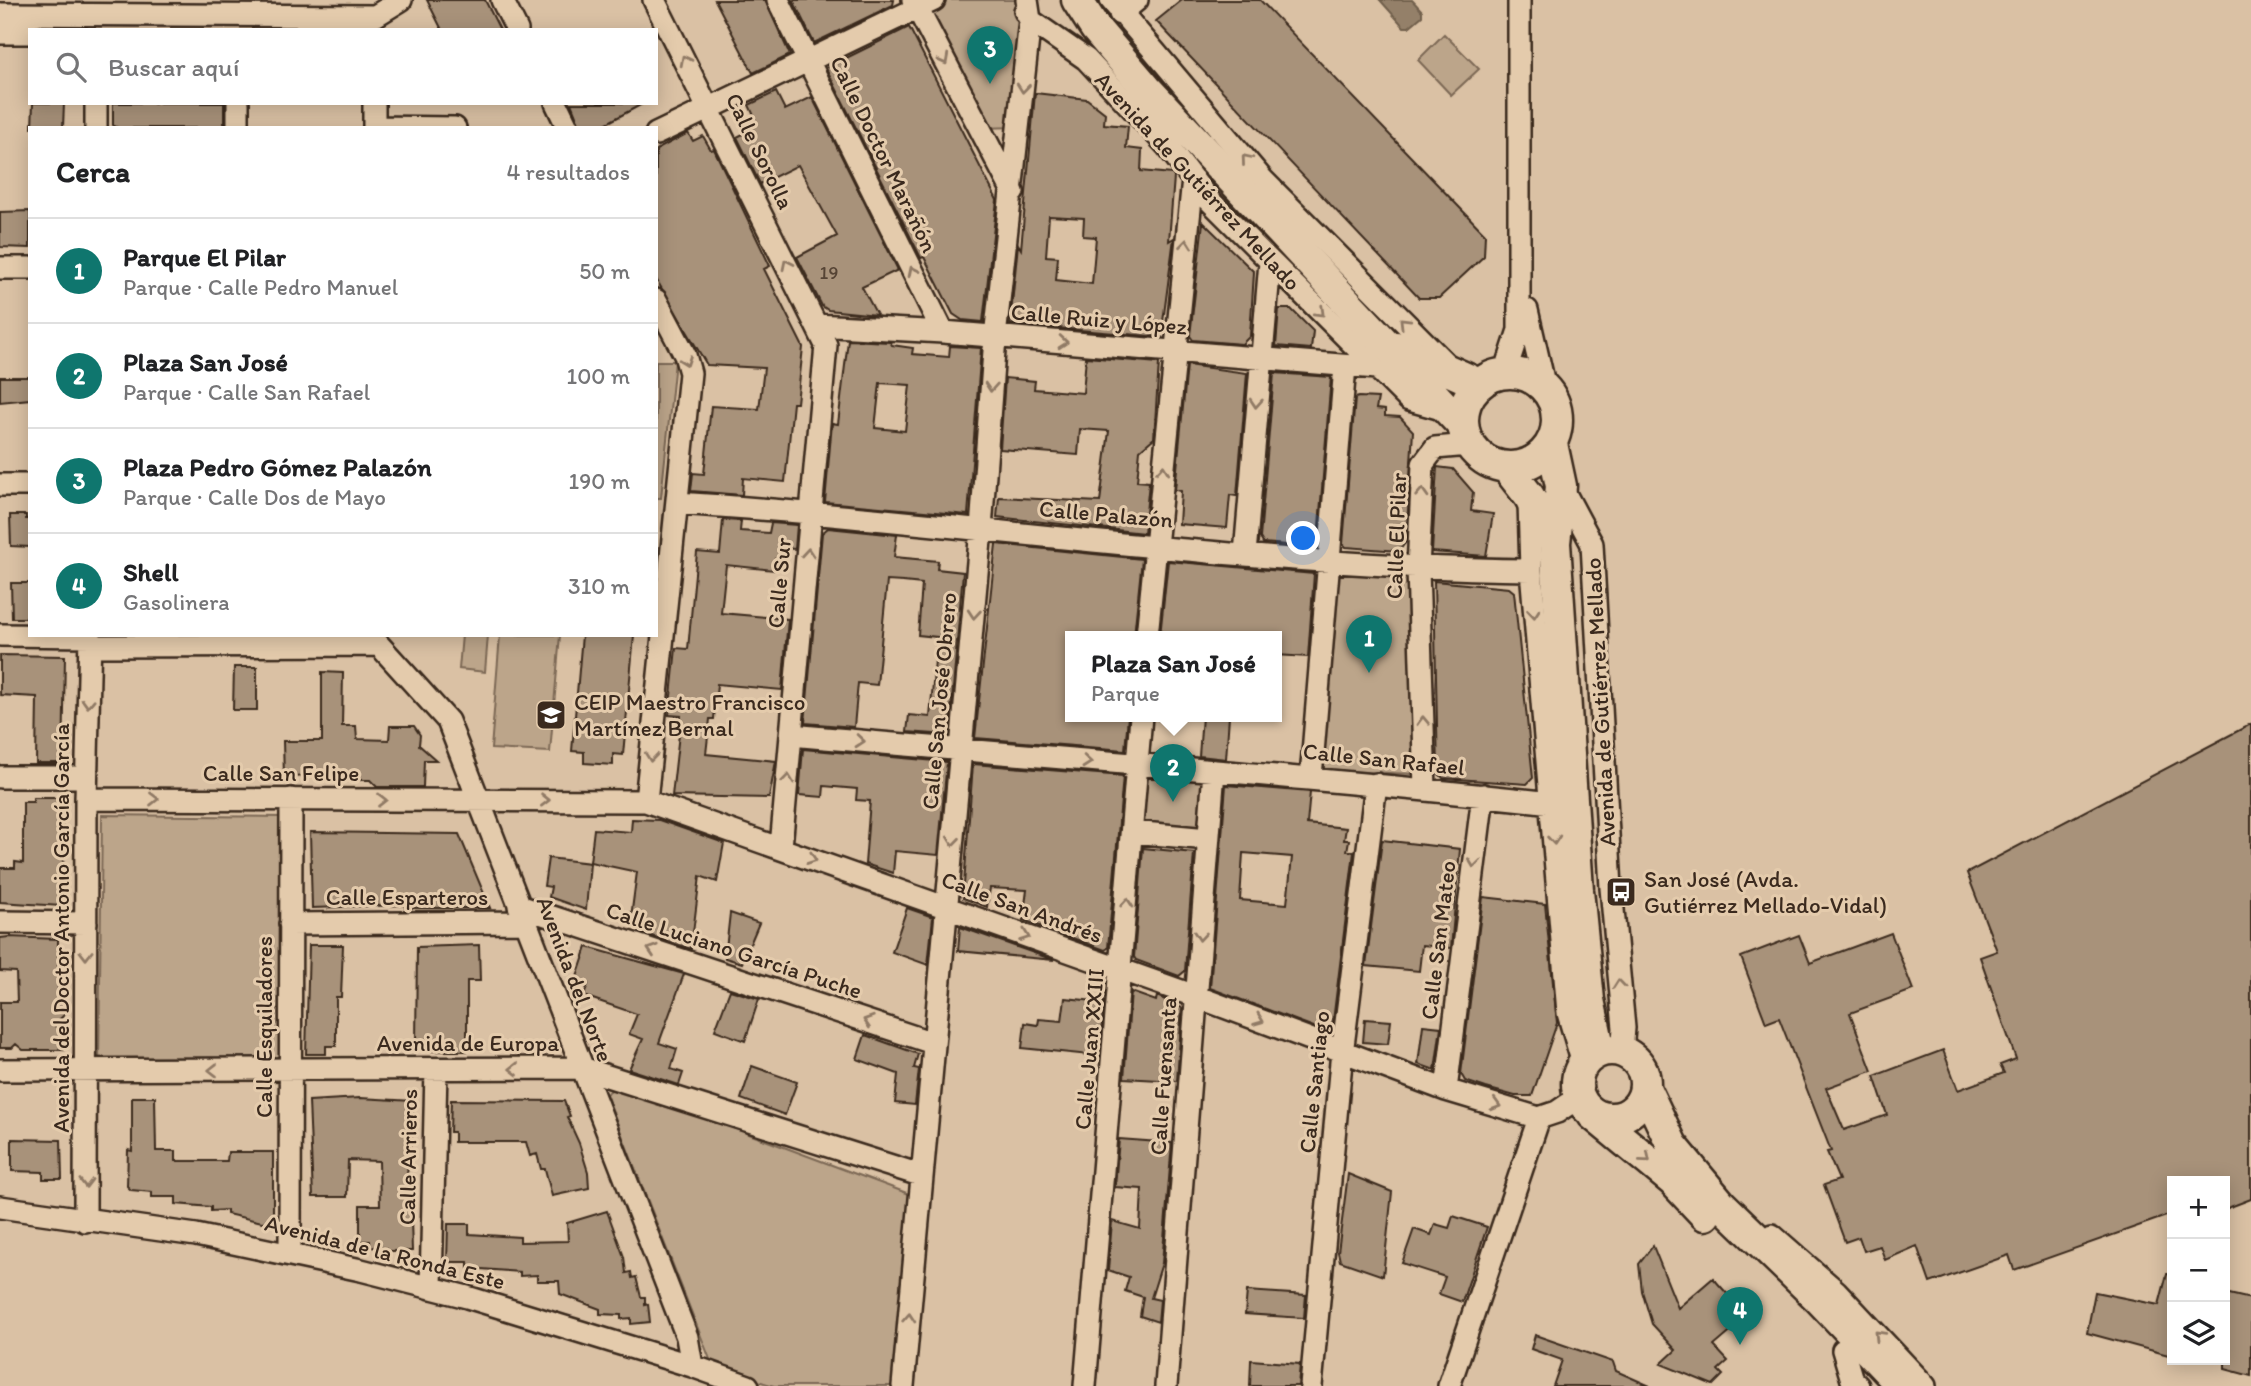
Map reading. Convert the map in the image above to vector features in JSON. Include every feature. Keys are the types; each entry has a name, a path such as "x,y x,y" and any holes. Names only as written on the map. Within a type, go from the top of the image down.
{"main road":[{"name":"Avenida de Gutiérrez Mellado","path":"1077,0 1095,28 1147,89 1382,355 1459,426"},
{"name":"Avenida de Gutiérrez Mellado","path":"1382,355 1479,376"},
{"path":"1479,376 1527,376 1545,387 1556,409 1556,433 1552,444 1542,456 1526,466 1507,468 1485,461 1459,426 1466,402 1479,376"},
{"name":"Avenida de Gutiérrez Mellado","path":"1552,444 1560,486 1555,543 1578,890 1589,1000 1602,1055"},
{"path":"1507,468 1529,496 1555,543"},
{"path":"1876,1386 1673,1181 1586,1106 1576,1086 1602,1055 1640,1065 1645,1088 1672,1145 1686,1163 1721,1204 1818,1297 1902,1386"},
{"path":"1586,1106 1616,1119 1636,1108 1645,1088"}],"street":[{"path":"0,14 375,15 401,0"},
{"path":"502,0 516,28"},
{"name":"Calle Sorolla","path":"654,0 816,325"},
{"name":"Calle Doctor Marañón","path":"778,0 943,332"},
{"name":"Avenida de Gutiérrez Mellado","path":"1019,0 1086,59 1270,262 1382,355"},
{"path":"1137,0 1116,7 1263,180 1479,376 1519,330 1519,0"},
{"path":"658,133 921,3 1013,192"},
{"name":"Calle San José Obrero","path":"904,1386 920,1175 962,750 995,337 1013,192 1028,10"},
{"path":"0,33 28,33"},
{"path":"96,105 96,126"},
{"path":"238,126 239,105"},
{"path":"374,105 374,126"},
{"path":"556,105 567,126"},
{"path":"1147,631 1193,180"},
{"path":"1245,554 1270,262"},
{"path":"0,268 28,268"},
{"path":"1520,280 1545,387"},
{"path":"646,801 690,373 658,304"},
{"name":"Calle Ruiz y López","path":"816,325 943,332 1345,366 1382,355"},
{"name":"Calle Sur","path":"781,847 826,345 816,325"},
{"path":"1311,777 1345,366"},
{"name":"Calle El Pilar","path":"1425,789 1418,569 1423,464 1434,448 1459,426"},
{"path":"0,485 28,485"},
{"name":"Avenida de Gutiérrez Mellado","path":"1560,486 1592,544 1611,888 1624,1028 1602,1055"},
{"path":"1529,496 1531,570 1568,1013 1602,1055"},
{"name":"Calle Palazón","path":"677,503 812,512 1418,569 1531,570"},
{"path":"0,635 28,636"},
{"path":"45,637 372,638"},
{"name":"Avenida del Norte","path":"372,638 448,721 687,1337 692,1366"},
{"name":"Avenida del Doctor Antonio García García","path":"85,1220 86,777 90,639"},
{"name":"Calle Juan XXIII","path":"1085,1386 1122,971 1141,722"},
{"name":"Calle San Rafael","path":"792,735 1137,766 1311,777 1551,803"},
{"name":"Calle Fuensanta","path":"1166,1386 1214,771"},
{"path":"0,777 86,777"},
{"name":"Calle Santiago","path":"1311,1386 1342,1052 1376,784"},
{"name":"Calle San Mateo","path":"1446,1090 1483,795"},
{"name":"Calle San Felipe","path":"86,799 477,800"},
{"name":"Calle Esquiladores","path":"290,1254 291,799"},
{"name":"Calle San Andrés","path":"477,800 646,801 1195,996 1446,1090 1539,1118"},
{"path":"1132,832 1208,839"},
{"name":"Calle Esparteros","path":"290,924 522,914"},
{"name":"Calle Luciano García Puche","path":"522,914 933,1043"},
{"path":"0,922 86,923"},
{"name":"Avenida de Europa","path":"0,1070 582,1068 920,1175"},
{"name":"Calle Arrieros","path":"431,1288 436,1069"},
{"path":"1449,1386 1539,1118 1586,1106"},
{"path":"1686,1163 1723,1186 1836,1291 1925,1386"},
{"name":"Avenida de la Ronda Este","path":"0,1207 196,1235 290,1254 431,1288 692,1366 748,1386"},
{"path":"1843,1350 1852,1380 1858,1386"}],"shaded area":[{"path":"934,0 1019,0 1019,127 979,128 917,8"},
{"path":"1380,0 1412,0 1422,11 1422,16 1409,27 1404,27"},
{"path":"1444,34 1479,69 1451,95 1418,60"},
{"path":"658,361 675,361 661,498 658,498"},
{"path":"1335,568 1411,576 1413,774 1318,770"},
{"path":"462,637 488,637 485,672 459,669"},
{"path":"500,637 560,637 550,752 491,749"},
{"path":"1137,766 1214,771 1208,839 1132,832"},
{"path":"102,815 283,817 280,1065 99,1064"},
{"path":"618,1085 912,1195 896,1386 774,1386 713,1367 606,1094"}],"building":[{"path":"427,0 485,0 499,28 441,28"},
{"path":"715,0 765,0 790,55 753,73"},
{"path":"793,0 894,0 893,5 814,43"},
{"path":"1182,0 1260,0 1485,234 1484,256 1439,298 1419,298 1156,21"},
{"path":"909,27 997,200 983,322 962,320 953,314 924,257 921,258 826,68"},
{"path":"776,92 785,110 812,97 898,270 862,287 877,315 828,310 822,306 797,257 837,236 798,165 760,184 737,137 753,129 748,121 755,118 749,105"},
{"path":"1035,93 1087,99 1105,113 1104,124 1128,126 1126,148 1142,150 1141,171 1172,174 1174,177 1169,241 1174,238 1161,337 1010,324 1018,244 1021,249","holes":["1049,216 1084,218 1083,236 1096,237 1092,284 1056,280 1058,257 1046,256"]},
{"path":"33,105 64,105 63,126 32,126"},
{"path":"113,105 224,105 224,126 113,125"},
{"path":"572,105 640,105 602,126 580,126"},
{"path":"688,133 693,141 703,136 711,150 714,149 770,266 764,269 803,347 797,403 793,403 785,482 743,478 742,495 691,491 693,473 704,474 711,406 759,409 764,368 707,365 658,282 658,149"},
{"path":"28,211 28,248 0,247 0,212"},
{"path":"1203,222 1254,272 1250,336 1242,344 1193,340 1190,336"},
{"path":"1279,309 1291,309 1313,331 1311,349 1276,346"},
{"path":"848,340 890,342 892,345 913,348 912,354 949,357 950,346 981,348 968,515 825,502 832,423 838,424","holes":["880,383 910,385 905,431 875,428"]},
{"path":"1086,357 1159,363 1154,438 1140,450 1137,481 1149,482 1144,533 997,517 999,497 1100,502 1109,431 1080,429 1078,455 1000,449 1005,378 1035,381 1034,389 1083,393"},
{"path":"1187,365 1247,373 1237,496 1230,495 1227,528 1179,524 1181,491 1175,490"},
{"path":"1274,373 1331,377 1318,538 1312,547 1263,543 1260,538"},
{"path":"0,377 28,377 28,399 0,402"},
{"path":"1355,398 1378,398 1376,409 1385,410 1385,416 1400,417 1413,431 1406,542 1399,551 1346,547 1343,544"},
{"path":"1437,467 1453,469 1473,492 1471,511 1493,514 1486,556 1432,552"},
{"path":"10,515 26,515 28,547 11,546"},
{"path":"723,520 741,521 740,531 769,533 771,523 797,525 795,549 783,548 782,560 775,559 774,570 726,565 721,613 788,619 782,690 717,684 714,719 710,719 706,754 776,761 769,798 672,796 681,716 669,715 676,648 688,649 697,552 720,554"},
{"path":"828,528 897,535 894,557 938,561 937,569 963,572 949,735 907,732 909,715 930,717 937,637 918,635 922,584 903,582 887,581 877,685 858,683 854,727 805,723 822,533"},
{"path":"996,544 1142,559 1135,631 1065,631 1065,722 1127,722 1125,750 975,738"},
{"path":"1168,561 1314,574 1308,657 1282,655 1282,631 1161,631"},
{"path":"1434,581 1509,588 1514,592 1533,778 1527,784 1443,778 1438,773"},
{"path":"11,583 28,583 28,618 12,618"},
{"path":"582,637 634,637 623,755 613,754 613,765 584,763 584,752 572,751"},
{"path":"0,655 65,656 63,763 36,763 37,697 0,695"},
{"path":"234,667 257,667 257,710 233,710"},
{"path":"322,672 343,673 342,726 356,726 357,739 389,740 390,726 414,726 420,735 419,745 436,760 424,760 423,787 377,787 370,780 356,780 356,775 284,777 283,741 322,741"},
{"path":"1202,722 1229,722 1226,759 1199,756"},
{"path":"2251,724 2251,1199 2230,1207 2230,1176 2167,1176 2167,1216 2014,1270 2009,1255 1930,1283 1917,1246 1885,1260 1880,1246 1864,1251 1859,1237 1845,1242 1824,1185 1839,1180 1827,1152 1831,1151 1779,1018 1766,1023 1741,957 1799,935 1810,963 1891,933 1913,990 1850,1013 1872,1071 1826,1088 1844,1130 1887,1115 1874,1076 1943,1050 1958,1090 2004,1073 2000,1065 2016,1059 1980,957 1997,951 1967,873"},
{"path":"803,749 947,762 938,855 895,851 893,873 865,864 870,801 856,800 857,789 824,786 823,797 799,795"},
{"path":"973,764 1123,776 1108,948 1105,950 1023,920 1027,890 990,888 987,907 963,898"},
{"path":"1226,785 1310,792 1307,824 1346,828 1344,840 1349,840 1347,851 1354,852 1332,1029 1327,1032 1210,988","holes":["1243,853 1292,857 1287,904 1240,900"]},
{"path":"33,798 62,798 64,895 60,895 61,906 0,902 0,868 15,868 15,862 23,863 23,802 33,802"},
{"path":"632,819 659,820 724,843 717,882 700,876 691,949 642,933 643,929 630,925 637,872 590,862 594,829 631,832"},
{"path":"310,832 459,834 490,908 405,908 405,905 312,908"},
{"path":"1382,840 1460,849 1451,948 1422,945 1419,971 1366,966"},
{"path":"1143,848 1194,853 1185,971 1179,976 1134,957"},
{"path":"548,858 590,863 586,910 549,897 551,887 544,886"},
{"path":"1483,897 1545,904 1557,1023 1532,1096 1515,1096 1486,1088 1465,1081 1461,1074"},
{"path":"907,908 933,917 928,965 892,952"},
{"path":"730,913 759,923 742,963 725,958"},
{"path":"960,927 963,928 1054,960 958,951"},
{"path":"0,938 58,939 58,993 64,1002 64,1015 54,1025 64,1034 64,1050 23,1050 16,1044 12,1048 0,1048 0,1002 17,1002 16,972 0,971"},
{"path":"309,945 343,945 341,997 336,997 336,1046 326,1046 326,1054 306,1054"},
{"path":"479,945 480,981 467,981 467,1051 425,1051 425,1045 416,1045 417,947"},
{"path":"587,947 684,974 659,1043 677,1049 671,1069 683,1073 679,1085 629,1069 643,1039 629,1034 637,1014 584,996 588,984 576,980"},
{"path":"730,990 759,999 745,1041 715,1030"},
{"path":"1131,992 1156,1001 1157,996 1182,1008 1177,1081 1124,1078"},
{"path":"1065,998 1104,1002 1099,1056 1022,1048 1025,1023 1038,1025 1039,1019 1062,1021"},
{"path":"1365,1019 1391,1021 1388,1044 1363,1042"},
{"path":"1423,1025 1441,1027 1435,1070 1418,1064"},
{"path":"865,1035 918,1054 914,1068 919,1069 915,1105 895,1103 898,1074 857,1059"},
{"path":"752,1066 797,1082 785,1115 741,1099"},
{"path":"132,1097 155,1097 156,1151 176,1151 176,1161 227,1161 228,1152 273,1152 273,1220 262,1222 227,1214 227,1210 211,1211 211,1207 176,1204 176,1197 152,1197 152,1192 131,1190 127,1186 128,1150 132,1151"},
{"path":"360,1098 413,1101 407,1188 410,1188 412,1251 387,1251 387,1248 370,1247 370,1241 360,1241 360,1205 380,1205 379,1161 348,1160 347,1197 313,1197 309,1101"},
{"path":"451,1100 564,1101 570,1116 567,1117 588,1172 589,1188 552,1196 545,1169 541,1169 537,1154 530,1156 526,1142 454,1142 454,1132 450,1132"},
{"path":"12,1139 61,1140 62,1179 43,1179 43,1172 12,1171"},
{"path":"1119,1139 1172,1143 1162,1263 1151,1298 1160,1300 1158,1322 1140,1316 1143,1297 1125,1291 1129,1277 1108,1270 1112,1221 1140,1229 1142,1189 1115,1187"},
{"path":"1348,1174 1392,1192 1383,1276 1340,1261 1338,1252"},
{"path":"607,1211 624,1257 626,1273 631,1272 632,1278 636,1277 641,1297 645,1297 645,1305 648,1304 650,1322 631,1324 631,1318 621,1319 621,1315 600,1314 600,1309 560,1294 559,1281 537,1281 537,1275 520,1276 520,1272 468,1268 468,1262 447,1262 448,1224 469,1224 469,1234 520,1237 520,1242 568,1241 567,1223"},
{"path":"1453,1216 1487,1227 1462,1302 1439,1294 1445,1277 1402,1263 1414,1229 1431,1235 1435,1224 1449,1228"},
{"path":"1653,1246 1678,1308 1713,1278 1748,1317 1714,1346 1728,1361 1718,1370 1723,1375 1713,1385 1661,1364 1676,1350 1652,1324 1642,1291 1639,1264"},
{"path":"2167,1274 2167,1355 2087,1333 2095,1292 2159,1305"},
{"path":"1247,1291 1306,1295 1304,1318 1245,1314"},
{"path":"2230,1294 2251,1299 2251,1376 2225,1369 2225,1365 2230,1365"},
{"path":"1535,1335 1613,1362 1616,1371 1650,1386 1553,1386 1562,1360 1531,1349"},
{"path":"1251,1360 1300,1364 1298,1386 1250,1386"}],"place":[{"name":"Plaza Pedro Gómez Palazón","path":"990,84"},
{"name":"Parque El Pilar","path":"1369,673"},
{"name":"CEIP Maestro Francisco Martínez Bernal","path":"551,715"},
{"name":"Plaza San José","path":"1173,802"},
{"name":"San José (Avda. Gutiérrez Mellado-Vidal)","path":"1621,892"},
{"name":"Shell","path":"1740,1345"}]}
